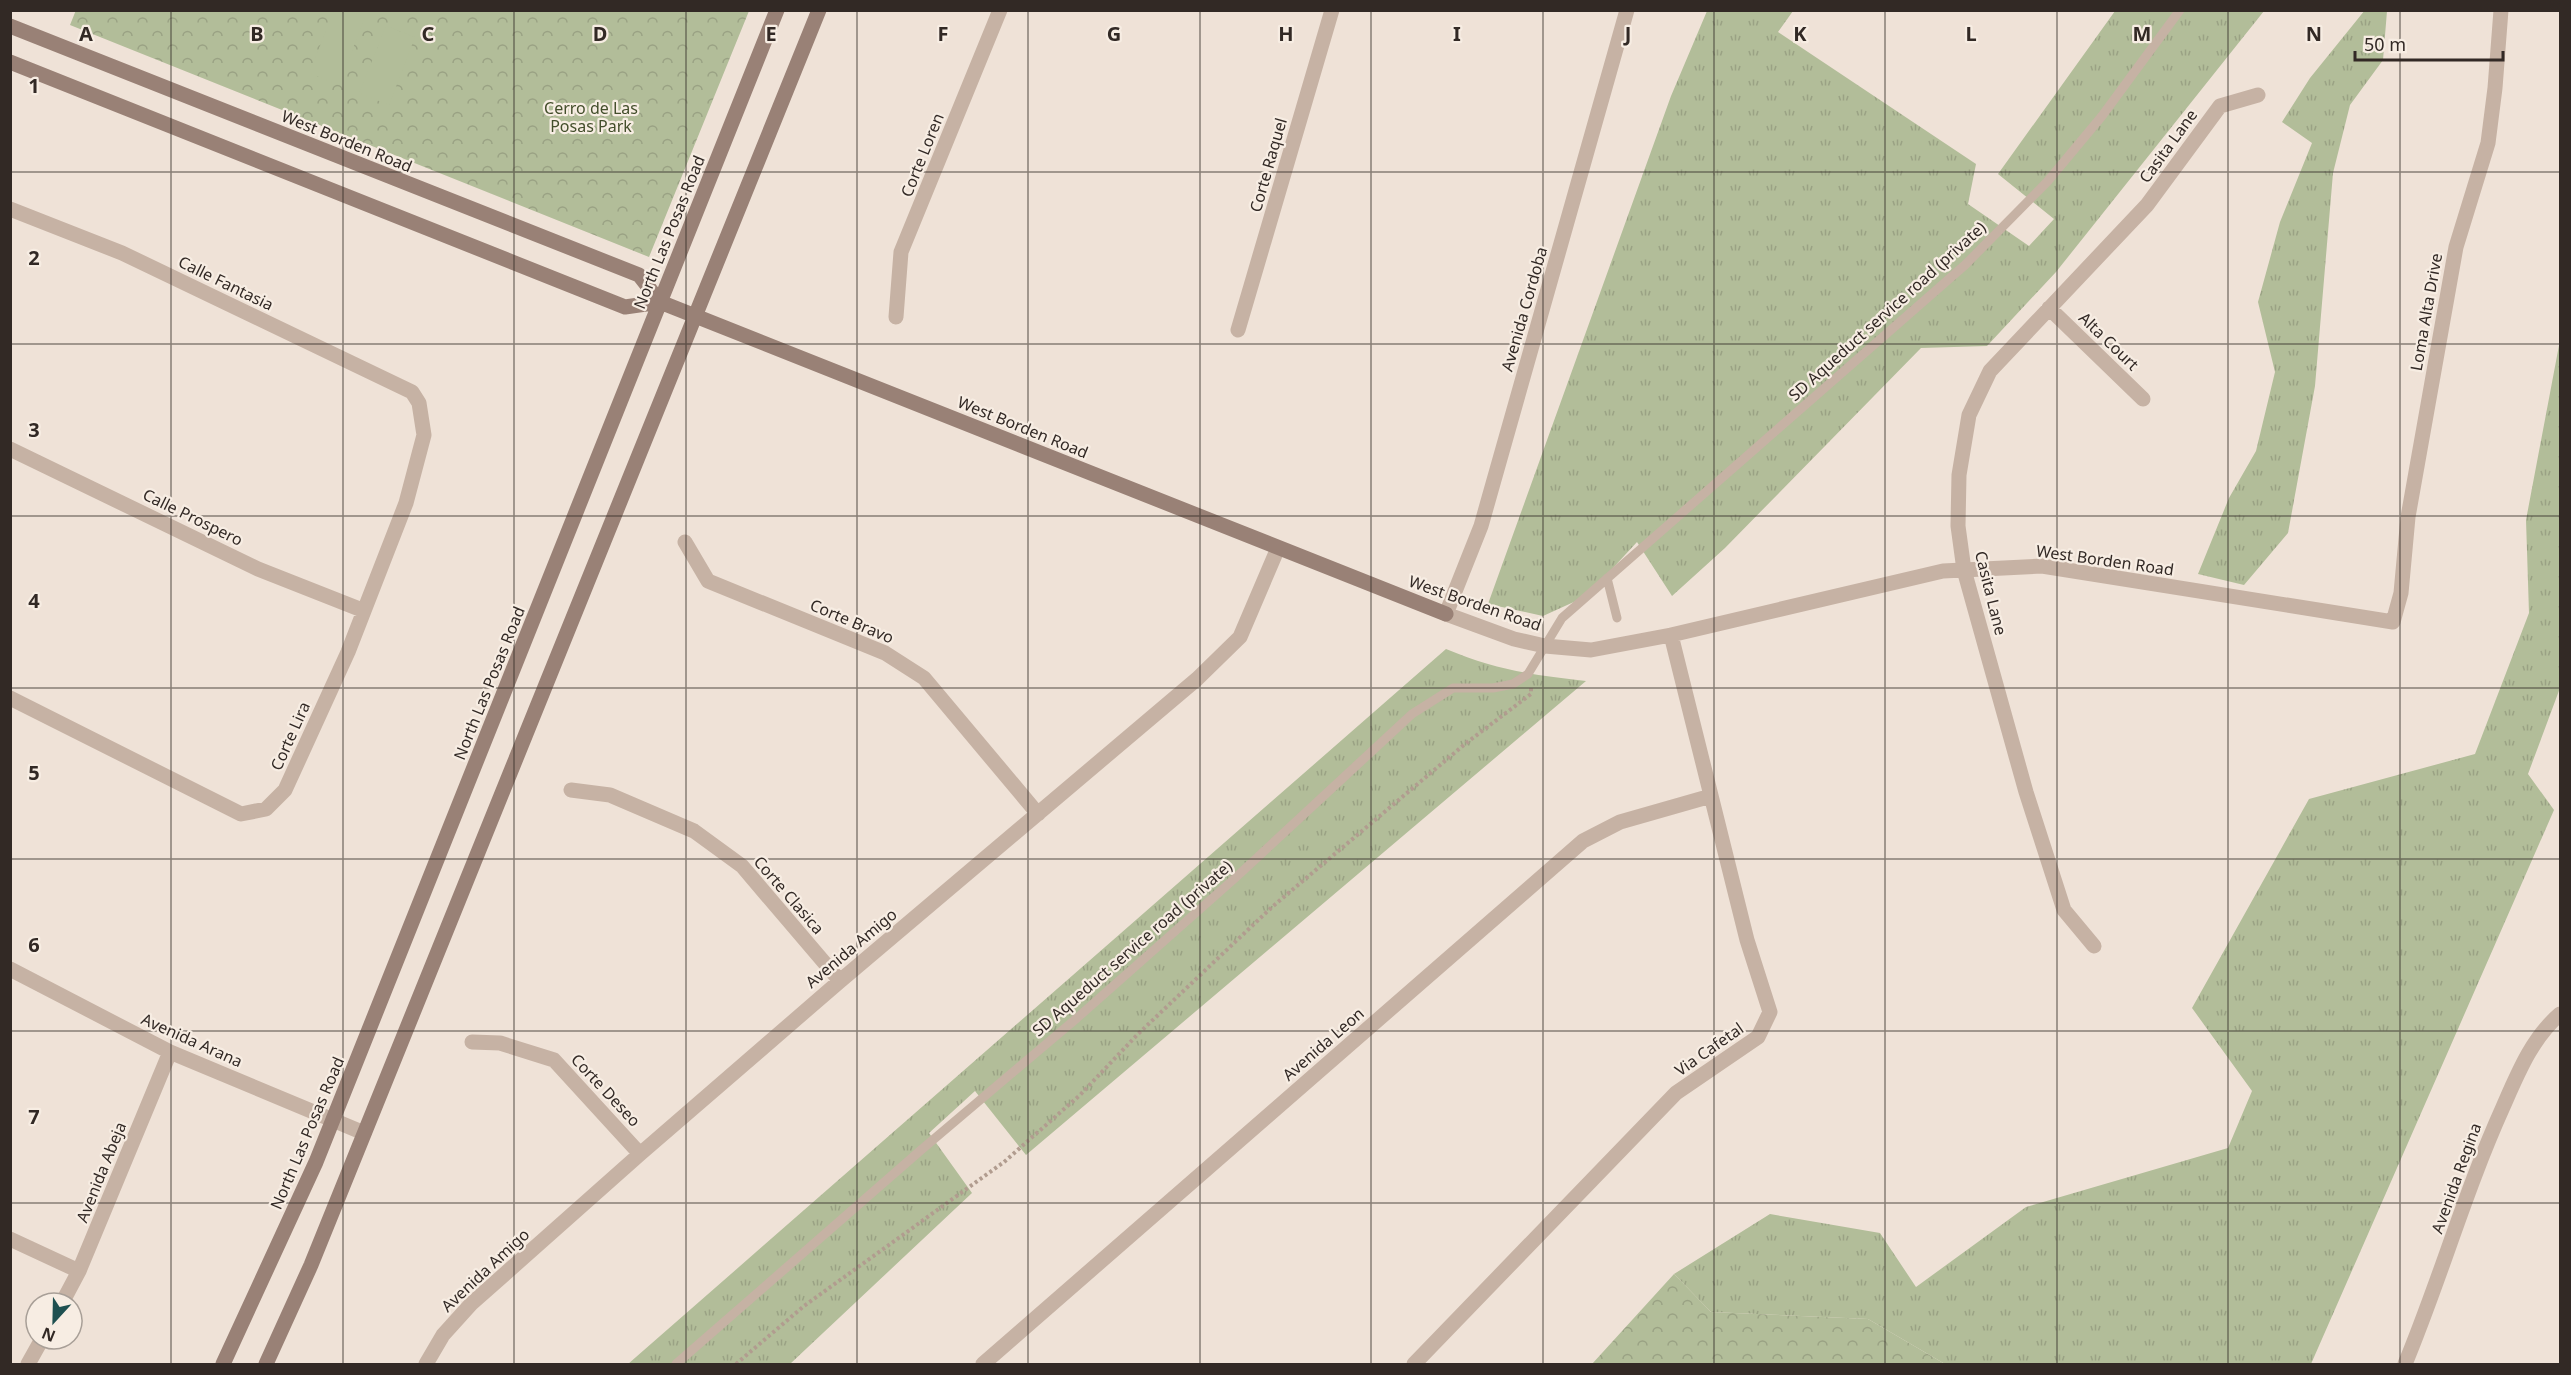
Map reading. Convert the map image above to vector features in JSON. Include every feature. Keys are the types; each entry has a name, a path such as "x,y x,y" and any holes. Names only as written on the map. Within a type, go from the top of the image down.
{"street":[{"name":"North Las Posas Road","path":"223,1365 316,1162 777,10"},
{"path":"266,1365 311,1265 520,743 819,10"},
{"name":"Corte Loren","path":"897,317 902,252 1000,10"},
{"name":"Corte Raquel","path":"1238,330 1332,10"},
{"name":"Avenida Cordoba","path":"1446,614 1481,526 1627,10"},
{"name":"Loma Alta Drive","path":"2393,622 2401,593 2408,517 2456,247 2488,143 2495,88 2500,10"},
{"name":"West Borden Road","path":"10,26 639,275 660,302"},
{"name":"West Borden Road","path":"10,62 625,307 660,302 1278,548 1514,639 1545,646 1592,650 1671,635 1943,571 2042,566 2393,622"},
{"name":"Casita Lane","path":"2094,946 2064,910 2060,900 2026,792 1964,570 1958,526 1959,475 1969,415 1990,371 2146,205 2220,106 2258,95"},
{"name":"Calle Fantasia","path":"10,209 122,253 412,392 418,403"},
{"name":"Alta Court","path":"2049,308 2143,399"},
{"name":"Corte Lira","path":"11,700 241,814 266,809 285,790 348,652 362,610 406,503 424,435 418,403"},
{"name":"Calle Prospero","path":"10,448 258,569 362,610"},
{"name":"Corte Bravo","path":"685,542 708,581 885,653 924,678 1038,814"},
{"name":"Avenida Amigo","path":"426,1365 443,1335 471,1304 840,981 1197,679 1240,637 1278,548"},
{"name":"Via Cafetal","path":"1414,1365 1676,1093 1758,1036 1770,1012 1747,940 1671,635"},
{"name":"Corte Clasica","path":"571,790 609,795 694,831 742,866 840,981"},
{"name":"Avenida Leon","path":"983,1365 1583,841 1620,822 1711,796"},
{"name":"Avenida Arana","path":"10,969 170,1052 364,1133"},
{"name":"Avenida Regina","path":"2405,1365 2492,1131 2524,1059 2551,1022 2560,1014"},
{"name":"Corte Deseo","path":"472,1042 500,1043 554,1060 640,1154"},
{"name":"Avenida Abeja","path":"68,1291 79,1271 170,1052"},
{"path":"10,1239 79,1271"},
{"path":"28,1365 36,1351"}],"lane":[{"name":"SD Aqueduct service road (private)","path":"676,1365 1156,948 1412,714 1453,688 1493,688 1513,684 1528,674 1562,618 1965,265 2047,182 2102,116 2180,10"},
{"path":"1607,578 1617,618"}],"path":[{"path":"736,1365 804,1306 1004,1162 1080,1095 1138,1034 1272,907 1465,744 1531,694 1530,683 1522,678"}],"green space":[{"name":"Cerro de Las Posas Park","path":"76,10 749,11 649,257 70,25"},
{"path":"2365,10 2387,11 2383,60 2350,105 2333,173 2315,386 2288,533 2244,585 2198,574 2229,498 2256,451 2275,372 2258,302 2280,222 2312,143 2282,122 2310,78"},
{"path":"334,11 348,11 365,17 339,85 309,73"},
{"path":"1707,11 1793,11 1778,32 1976,164 1968,204 2029,246 2054,219 1998,174 2115,11 2264,11 2056,272 1987,346 1921,348 1725,548 1672,596 1637,542 1587,596 1543,616 1488,604 1671,96"},
{"path":"386,26 415,37 389,105 359,93"},
{"path":"2560,340 2560,688 2528,774 2554,810 2311,1364 1945,1364 1868,1319 1711,1312 1674,1274 1770,1214 1880,1233 1916,1287 2026,1207 2228,1148 2252,1091 2192,1008 2309,799 2475,754 2529,613 2526,520"},
{"path":"1446,649 1514,671 1586,681 1026,1155 975,1091 929,1133 972,1193 790,1364 628,1364"},
{"path":"1674,1274 1711,1312 1868,1319 1945,1364 1592,1364"}]}
